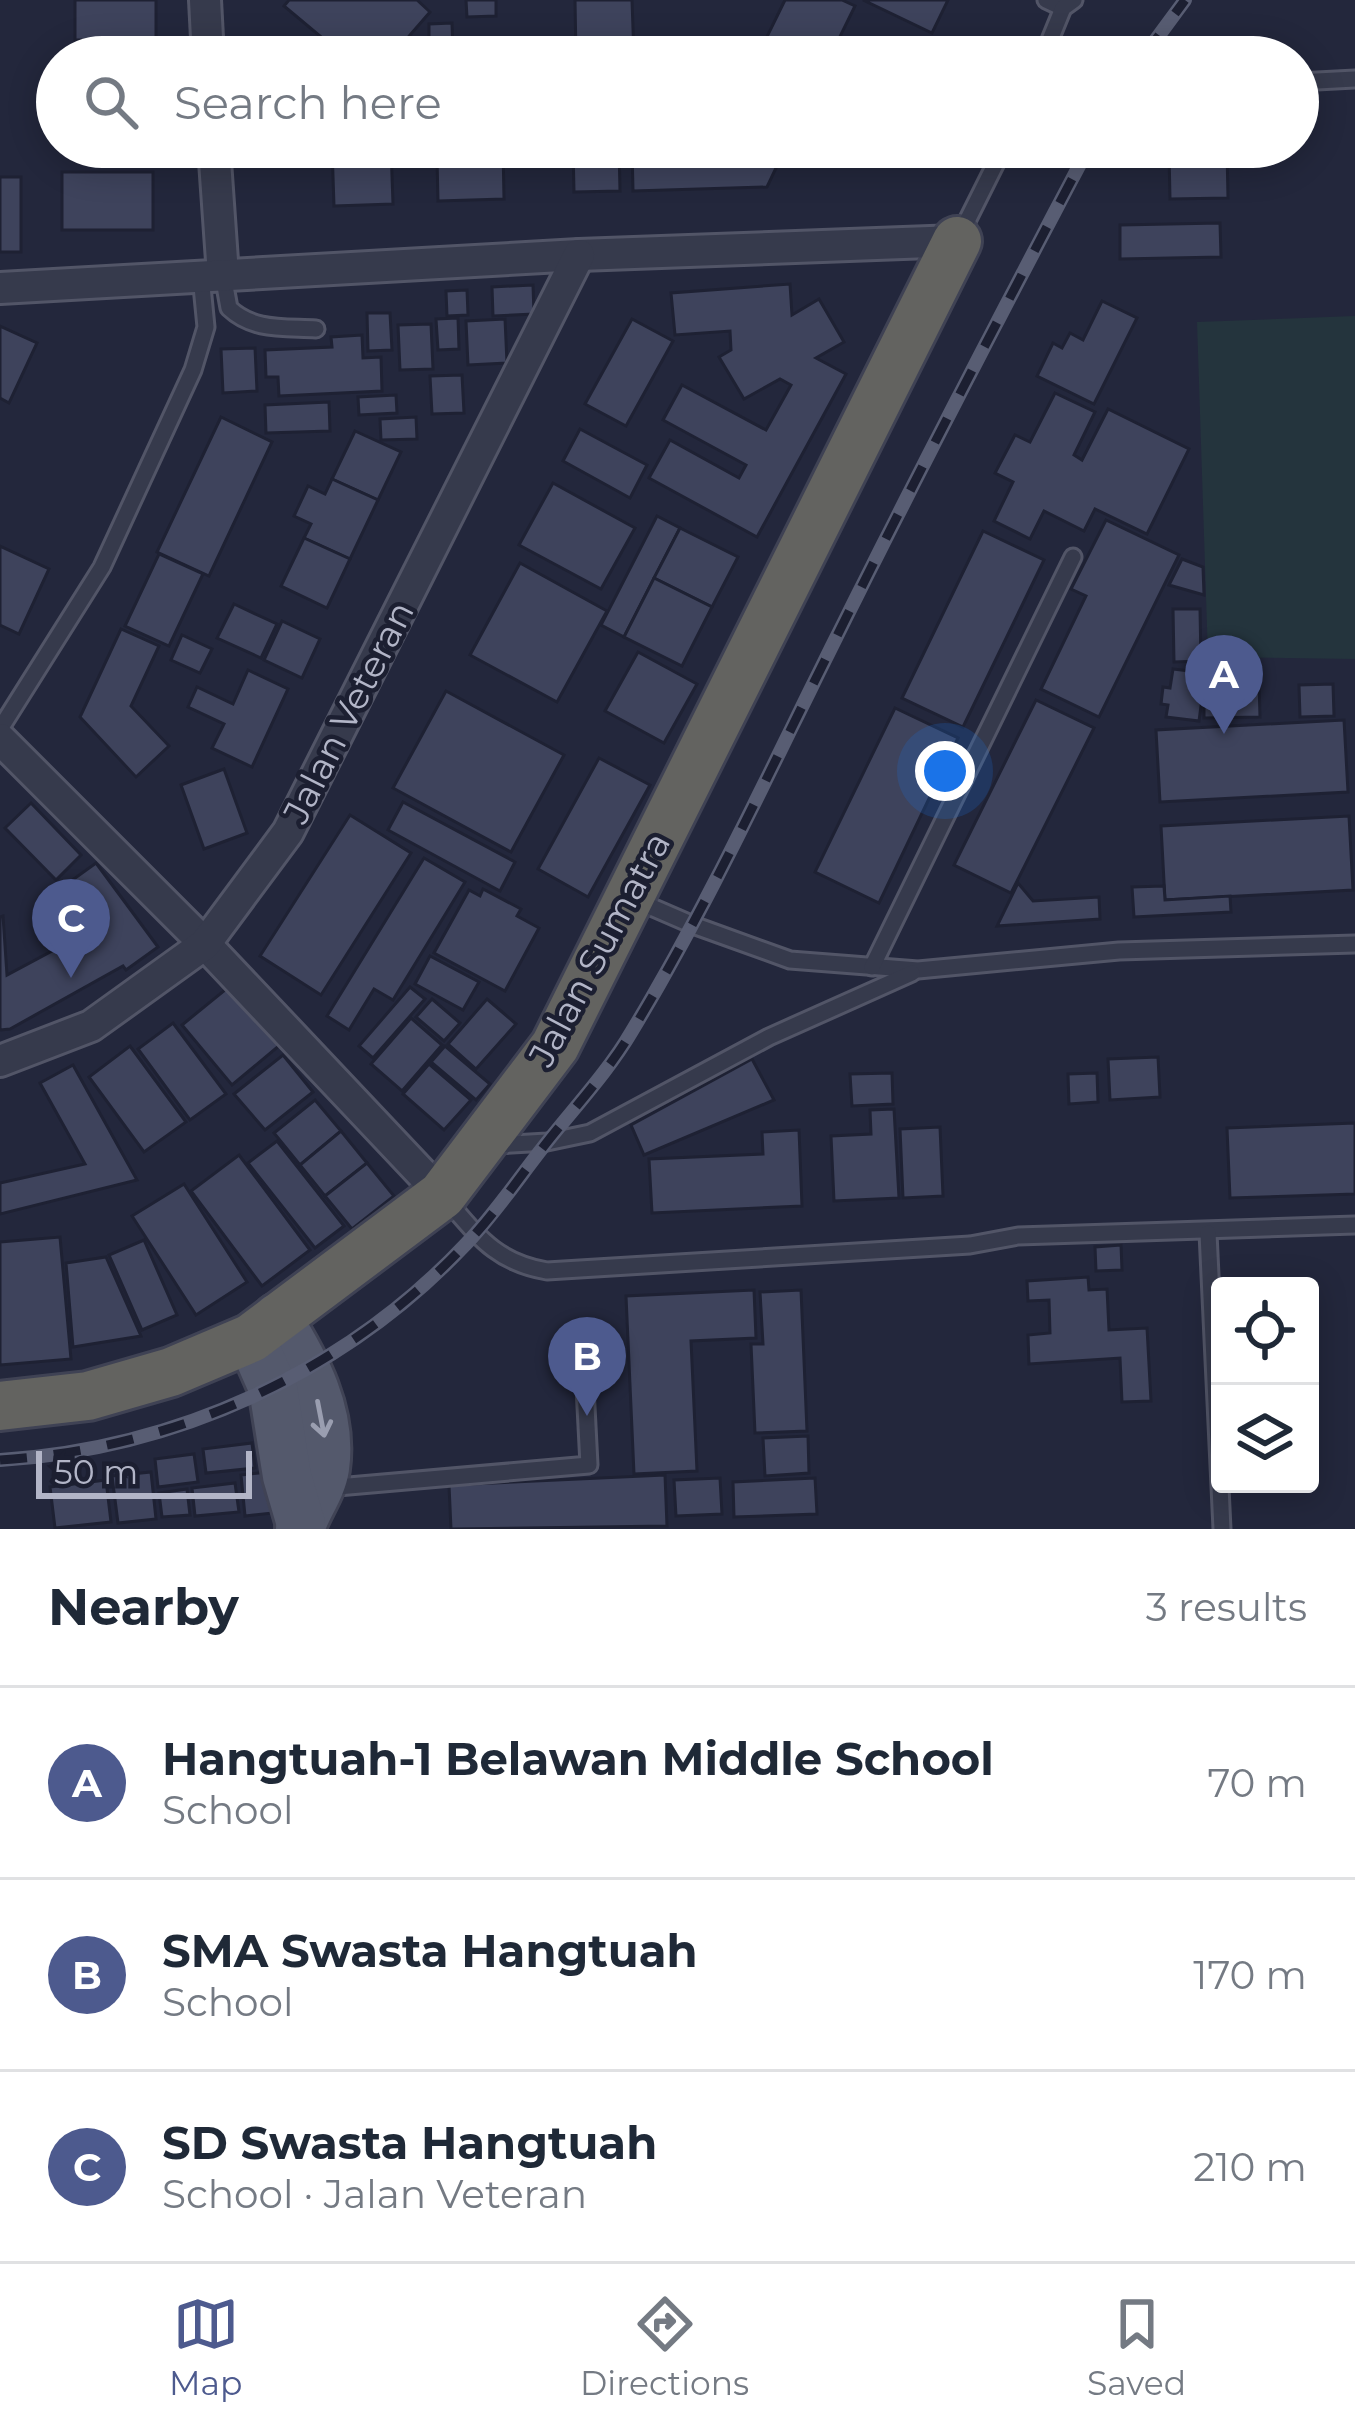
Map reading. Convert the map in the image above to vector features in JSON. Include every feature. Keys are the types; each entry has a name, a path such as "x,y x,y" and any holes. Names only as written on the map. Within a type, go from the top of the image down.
{"highway":[{"name":"Jalan Sumatra","path":"0,1406 88,1396 171,1372 264,1328 442,1195 555,1046 957,241"}],"main road":[{"path":"264,1328 287,1476 306,1514"}],"street":[{"path":"205,0 207,36"},
{"path":"212,276 214,168"},
{"path":"0,287 579,255 957,241"},
{"name":"Jalan Veteran","path":"0,1060 92,1026 205,944 288,832 579,255"},
{"path":"0,739 205,944 442,1195"}],"lane":[{"path":"1046,0 1068,4 1053,36"},
{"path":"1319,81 1355,79"},
{"path":"957,241 994,168"},
{"path":"212,276 229,308 244,320 256,326 316,329"},
{"path":"0,729 102,567 193,370 206,327 212,276"},
{"path":"872,967 1073,557"},
{"path":"630,897 693,926 790,960 918,970 1119,951 1355,944"},
{"path":"480,1145 547,1142 590,1133 769,1037 918,970"},
{"path":"442,1195 476,1233 516,1266 547,1271 970,1245 1018,1236 1355,1225"},
{"path":"1208,1233 1222,1529"},
{"path":"306,1514 381,1486 589,1465 583,1348"}],"shaded area":[{"path":"1355,316 1355,659 1208,657 1197,322"}],"building":[{"path":"75,0 156,0 156,36 75,36"},
{"path":"289,0 417,0 430,12 409,36 320,36 284,6"},
{"path":"466,0 496,0 496,16 467,17"},
{"path":"575,0 632,0 633,36 576,36"},
{"path":"785,0 842,0 855,6 840,36 767,36"},
{"path":"863,0 948,0 932,33"},
{"path":"452,23 452,36 429,36 429,24"},
{"path":"333,168 392,168 393,204 334,206"},
{"path":"437,168 503,168 504,199 438,201"},
{"path":"573,168 619,168 620,191 574,192"},
{"path":"632,168 776,168 767,187 633,191"},
{"path":"1169,168 1227,168 1228,198 1170,199"},
{"path":"62,172 153,172 153,230 62,230"},
{"path":"0,177 21,177 21,252 0,252"},
{"path":"1220,223 1221,257 1120,259 1120,225"},
{"path":"790,284 792,315 819,299 844,342 816,358 846,374 757,537 649,478 670,440 739,478 746,465 663,420 682,385 766,430 791,385 780,379 744,399 719,357 731,350 730,331 675,335 671,293"},
{"path":"533,285 534,314 493,316 492,287"},
{"path":"467,290 468,315 447,316 446,291"},
{"path":"1102,301 1137,318 1094,404 1037,376 1053,343 1062,348 1070,333 1083,340"},
{"path":"367,313 390,313 392,350 368,351"},
{"path":"458,318 459,349 438,350 436,319"},
{"path":"505,319 507,363 468,365 466,321"},
{"path":"632,319 673,341 626,426 585,404"},
{"path":"431,324 433,369 400,370 398,325"},
{"path":"0,326 37,343 9,403 0,398"},
{"path":"362,335 363,358 381,357 382,391 279,396 278,377 266,377 265,350 332,347 331,337"},
{"path":"255,348 257,391 223,393 221,349"},
{"path":"462,375 464,413 432,414 430,376"},
{"path":"1055,393 1095,412 1074,455 1082,460 1108,409 1189,449 1147,534 1095,509 1084,531 1044,511 1030,539 994,521 1013,482 995,473 1015,435 1030,442"},
{"path":"396,395 397,413 359,415 358,397"},
{"path":"329,402 330,431 266,433 265,405"},
{"path":"221,417 272,442 209,576 157,552"},
{"path":"416,417 417,439 381,440 380,419"},
{"path":"580,429 647,465 630,498 563,461"},
{"path":"355,431 401,452 378,500 332,479"},
{"path":"332,479 378,500 350,559 304,538 311,524 294,516 308,486 325,494"},
{"path":"553,483 635,528 601,589 519,545"},
{"path":"657,516 680,528 624,637 601,625"},
{"path":"1106,520 1179,555 1099,717 1041,689 1086,596 1071,589"},
{"path":"680,528 738,557 712,607 654,578"},
{"path":"983,531 1044,560 963,727 902,698"},
{"path":"304,538 350,559 327,608 281,586"},
{"path":"0,546 49,569 19,634 0,625"},
{"path":"159,554 203,574 169,646 125,626"},
{"path":"1182,559 1203,567 1204,595 1169,585"},
{"path":"520,563 607,611 557,702 470,655"},
{"path":"654,578 712,607 682,666 624,637"},
{"path":"234,604 277,624 261,658 217,638"},
{"path":"1173,609 1200,609 1201,661 1174,662"},
{"path":"282,621 320,639 302,678 264,660"},
{"path":"121,629 159,646 131,706 169,746 136,777 80,717"},
{"path":"182,635 212,649 200,673 171,660"},
{"path":"638,652 697,684 664,743 605,711"},
{"path":"1173,669 1198,672 1196,683 1204,684 1199,721 1166,717 1168,705 1161,704 1163,687 1170,688"},
{"path":"248,670 288,689 252,767 212,748 224,724 188,707 197,687 233,704"},
{"path":"1259,682 1260,717 1204,718 1204,684"},
{"path":"1333,684 1334,716 1300,717 1299,685"},
{"path":"446,691 564,755 511,852 393,788"},
{"path":"1036,700 1094,728 1011,893 954,865"},
{"path":"895,708 958,738 879,903 815,872"},
{"path":"1344,720 1348,792 1160,802 1156,730"},
{"path":"599,758 650,785 588,897 538,869"},
{"path":"224,769 247,833 204,849 181,785"},
{"path":"403,802 515,862 500,891 388,830"},
{"path":"31,803 81,855 56,880 5,828"},
{"path":"350,815 411,853 321,995 260,956"},
{"path":"1349,816 1353,890 1165,900 1161,826"},
{"path":"424,858 465,882 393,1000 374,989 349,1030 327,1016"},
{"path":"96,863 158,947 126,970 123,966 10,1029 0,1030 0,917 7,975 95,928 64,886"},
{"path":"1018,883 1033,901 1099,897 1100,919 997,926"},
{"path":"1164,886 1165,900 1230,896 1231,912 1134,917 1132,887"},
{"path":"483,889 521,909 517,916 539,928 505,991 434,953 469,890 480,896"},
{"path":"430,956 479,982 463,1010 415,984"},
{"path":"231,985 280,1045 232,1085 182,1025"},
{"path":"410,987 425,999 373,1058 359,1046"},
{"path":"432,999 460,1023 444,1041 416,1017"},
{"path":"487,999 516,1024 476,1069 448,1044"},
{"path":"411,1018 442,1045 402,1091 371,1064"},
{"path":"173,1023 226,1094 190,1120 138,1049"},
{"path":"130,1046 186,1122 144,1152 89,1077"},
{"path":"445,1046 490,1084 476,1100 431,1062"},
{"path":"283,1055 313,1092 265,1130 234,1094"},
{"path":"1158,1057 1160,1097 1110,1100 1108,1059"},
{"path":"752,1059 774,1100 644,1155 631,1125"},
{"path":"429,1064 471,1100 444,1130 403,1094"},
{"path":"73,1065 137,1180 0,1214 0,1183 85,1164 40,1083"},
{"path":"892,1073 893,1104 852,1106 850,1074"},
{"path":"1097,1073 1098,1102 1069,1104 1068,1074"},
{"path":"315,1100 341,1131 300,1165 274,1133"},
{"path":"894,1109 899,1198 834,1201 831,1136 871,1134 870,1110"},
{"path":"1355,1123 1355,1194 1230,1198 1227,1128"},
{"path":"940,1127 943,1196 903,1198 900,1129"},
{"path":"799,1130 802,1206 652,1213 649,1159 763,1154 762,1132"},
{"path":"341,1131 367,1163 325,1196 300,1165"},
{"path":"277,1141 344,1226 315,1248 248,1163"},
{"path":"239,1155 310,1250 262,1286 191,1191"},
{"path":"367,1163 394,1196 352,1229 325,1196"},
{"path":"184,1184 247,1282 196,1315 132,1216"},
{"path":"60,1237 71,1359 0,1365 0,1242"},
{"path":"144,1240 177,1315 142,1330 109,1255"},
{"path":"1121,1245 1122,1270 1096,1271 1095,1247"},
{"path":"106,1257 141,1336 73,1347 66,1263"},
{"path":"1088,1277 1089,1290 1107,1289 1109,1330 1147,1328 1151,1401 1122,1402 1120,1358 1029,1364 1028,1335 1050,1333 1049,1300 1028,1301 1027,1281"},
{"path":"754,1290 756,1338 691,1341 697,1471 634,1474 626,1296"},
{"path":"801,1290 807,1431 755,1433 751,1344 763,1344 760,1292"},
{"path":"808,1436 809,1473 765,1476 763,1438"},
{"path":"252,1443 255,1468 206,1473 203,1449"},
{"path":"194,1454 198,1482 158,1487 155,1459"},
{"path":"151,1472 156,1519 118,1523 112,1476"},
{"path":"268,1472 273,1513 245,1516 241,1475"},
{"path":"665,1475 667,1526 451,1529 449,1485"},
{"path":"720,1478 722,1514 676,1516 674,1480"},
{"path":"815,1478 817,1514 734,1517 733,1482"},
{"path":"106,1480 111,1522 55,1528 50,1487"},
{"path":"235,1483 239,1512 195,1516 192,1488"},
{"path":"187,1489 190,1515 162,1517 159,1493"}],"railway":[{"path":"1158,36 1185,0"},
{"path":"0,1460 129,1440 253,1396 366,1331 417,1291 486,1222 612,1061 660,983 1078,168"}],"place":[{"name":"Hangtuah-1 Belawan Middle School","path":"1224,734"},
{"name":"SD Swasta Hangtuah","path":"71,978"},
{"name":"SMA Swasta Hangtuah","path":"587,1416"}]}
